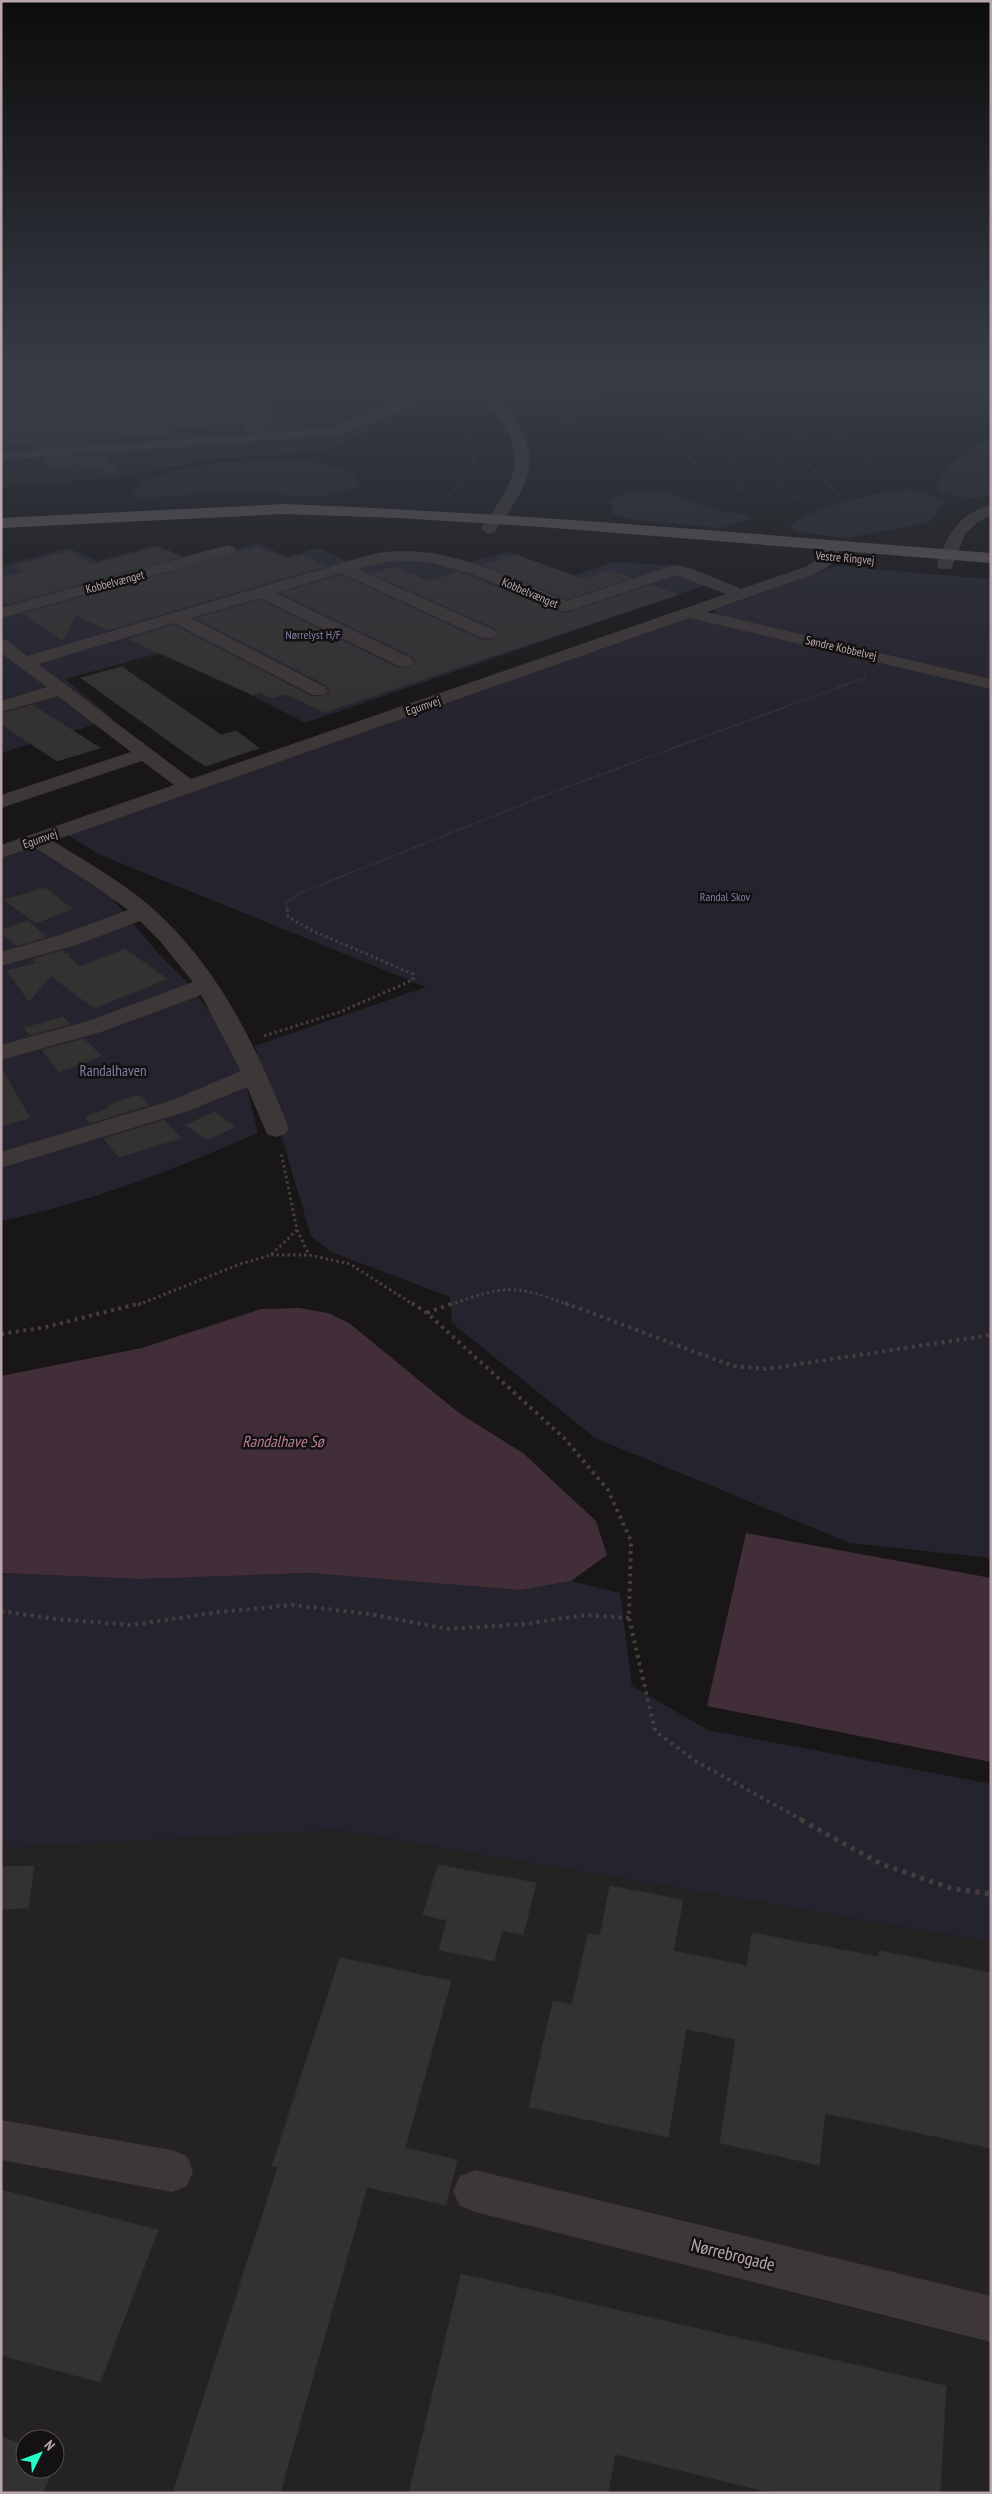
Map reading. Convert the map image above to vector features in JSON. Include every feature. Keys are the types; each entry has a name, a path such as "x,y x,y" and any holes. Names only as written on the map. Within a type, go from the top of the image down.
{"main road":[{"name":"Vestre Ringvej","path":"1,523 95,520 492,524 947,560 991,558"},
{"name":"Vestre Ringvej","path":"947,560 991,570"}],"street":[{"path":"492,524 515,488"},
{"path":"947,560 952,538 970,520 991,509"},
{"name":"Kobbelvænget","path":"1,613 228,550"},
{"name":"Egumvej","path":"1,852 811,570 824,564 832,551"},
{"name":"Kobbelvænget","path":"25,662 342,568 388,557 445,560 467,566 565,607 675,570 687,572 742,594"},
{"path":"342,568 488,634"},
{"path":"261,592 405,662"},
{"name":"Søndre Kobbelvej","path":"691,612 991,684"},
{"path":"175,617 319,691"},
{"path":"2,646 61,688 189,787"},
{"path":"1,707 61,688"},
{"path":"1,802 147,753"},
{"path":"37,840 102,881 143,912 180,947 207,985 241,1042 256,1074 276,1129"},
{"path":"1,959 68,940 143,912"},
{"path":"1,1054 96,1026 207,985"},
{"path":"1,1160 178,1106 256,1074"},
{"path":"1,2140 172,2171"},
{"name":"Nørrebrogade","path":"474,2191 991,2319"}],"path":[{"path":"444,501 456,488"},
{"path":"741,488 755,503"},
{"path":"787,488 797,498"},
{"path":"833,488 840,495"},
{"path":"241,1042 353,1008 388,994 413,980 413,974 313,931 288,917 286,903 300,893 606,773 754,717 874,675"},
{"path":"276,1129 297,1230 309,1255"},
{"path":"271,1255 297,1230"},
{"path":"1,1334 46,1328 135,1306 240,1264 271,1255 309,1255 350,1264 427,1313 565,1439 608,1490 632,1541 628,1618 655,1730 697,1762 881,1864 950,1888 991,1894"},
{"path":"427,1313 485,1292 507,1288 532,1291 733,1366 766,1368 991,1335"},
{"path":"1,1611 55,1619 132,1625 220,1612 292,1605 370,1614 447,1629 525,1624 586,1614 628,1618"}],"shaded area":[{"path":"338,1830 991,1942 991,2493 1,2493 1,1848"}],"green space":[{"path":"139,488 353,488 328,495 312,496 246,491 159,497 135,497 133,494"},
{"path":"937,488 991,488 991,497 967,498 940,492"},
{"path":"904,489 925,492 945,501 931,520 926,523 846,538 797,532 791,528 791,525 802,518 830,507 876,494"},
{"path":"652,491 677,496 720,510 747,514 751,516 751,519 722,528 635,520 613,514 610,499 629,493"},
{"name":"Nørrelyst H/F","path":"258,543 288,557 318,548 349,562 440,556 470,562 509,552 572,576 613,562 681,566 721,580 305,723 167,651 65,679 113,719 1,753 1,566 69,548 97,561 157,545 186,558 231,551"},
{"path":"836,566 991,579 991,679 717,615 714,610"},
{"name":"Randal Skov","path":"694,617 991,688 991,1558 850,1543 595,1438 452,1323 450,1297 331,1252 311,1236 255,1046 426,987 98,854 68,835"},
{"name":"Randalhaven","path":"34,847 102,886 156,951 190,985 222,1029 244,1075 258,1133 100,1195 34,1214 1,1221 1,858"},
{"path":"1,1573 141,1579 309,1573 520,1590 571,1581 620,1593 632,1686 708,1730 991,1784 991,1942 338,1830 1,1848"}],"water":[{"name":"Randalhave Sø","path":"299,1308 328,1313 349,1323 459,1413 523,1453 596,1521 607,1555 571,1581 520,1590 309,1573 141,1579 1,1573 1,1376 142,1348 261,1309"},
{"path":"746,1533 991,1578 991,1762 707,1706"}],"building":[{"path":"257,547 288,559 302,555 325,566 108,630 76,615 62,640 23,614"},
{"path":"155,548 163,552 168,551 179,557 8,604 1,600 1,578 24,572 14,566 67,552 93,565"},
{"path":"516,555 583,579 609,570 631,578 566,599 484,565"},
{"path":"394,567 429,582 458,572 564,614 651,585 677,595 324,712 286,694 272,698 260,692 253,695 128,639 174,625 312,697 326,696 330,691 326,685 196,618 260,600 398,668 412,667 416,662 412,656 281,593 341,575 481,640 494,640 498,635 495,628 372,574"},
{"path":"122,667 221,735 236,731 259,748 206,766 194,759 81,678"},
{"path":"33,705 100,748 57,761 1,724 1,714"},
{"path":"45,888 72,909 36,923 4,900"},
{"path":"28,921 46,937 17,946 1,933 1,930"},
{"path":"125,949 167,979 94,1008 51,976 29,1001 7,971 37,963 33,959 62,951 66,955 69,954 68,956 80,967"},
{"path":"63,1017 70,1024 30,1035 24,1028"},
{"path":"84,1039 101,1056 59,1072 42,1050"},
{"path":"1,1068 30,1118 1,1126"},
{"path":"134,1096 141,1096 149,1105 90,1123 85,1117 109,1109 108,1107 112,1104"},
{"path":"215,1112 235,1127 207,1140 186,1125"},
{"path":"164,1120 181,1138 119,1157 104,1139"},
{"path":"438,1865 536,1883 523,1935 502,1930 494,1961 439,1950 447,1920 423,1915"},
{"path":"34,1866 28,1908 1,1909 1,1867"},
{"path":"610,1886 683,1900 673,1951 747,1966 752,1933 879,1957 879,1951 991,1973 991,2148 825,2113 819,2165 720,2143 736,2039 686,2029 668,2137 529,2107 553,2001 572,2005 588,1934 600,1936"},
{"path":"340,1958 451,1981 405,2148 457,2160 446,2205 367,2187 280,2493 173,2493 278,2167 272,2166"},
{"path":"1,2190 158,2230 100,2382 1,2355"},
{"path":"461,2274 946,2386 940,2493 772,2493 615,2454 608,2493 409,2493"},
{"path":"1,2437 15,2442 15,2479 49,2479 43,2493 1,2493"}]}
